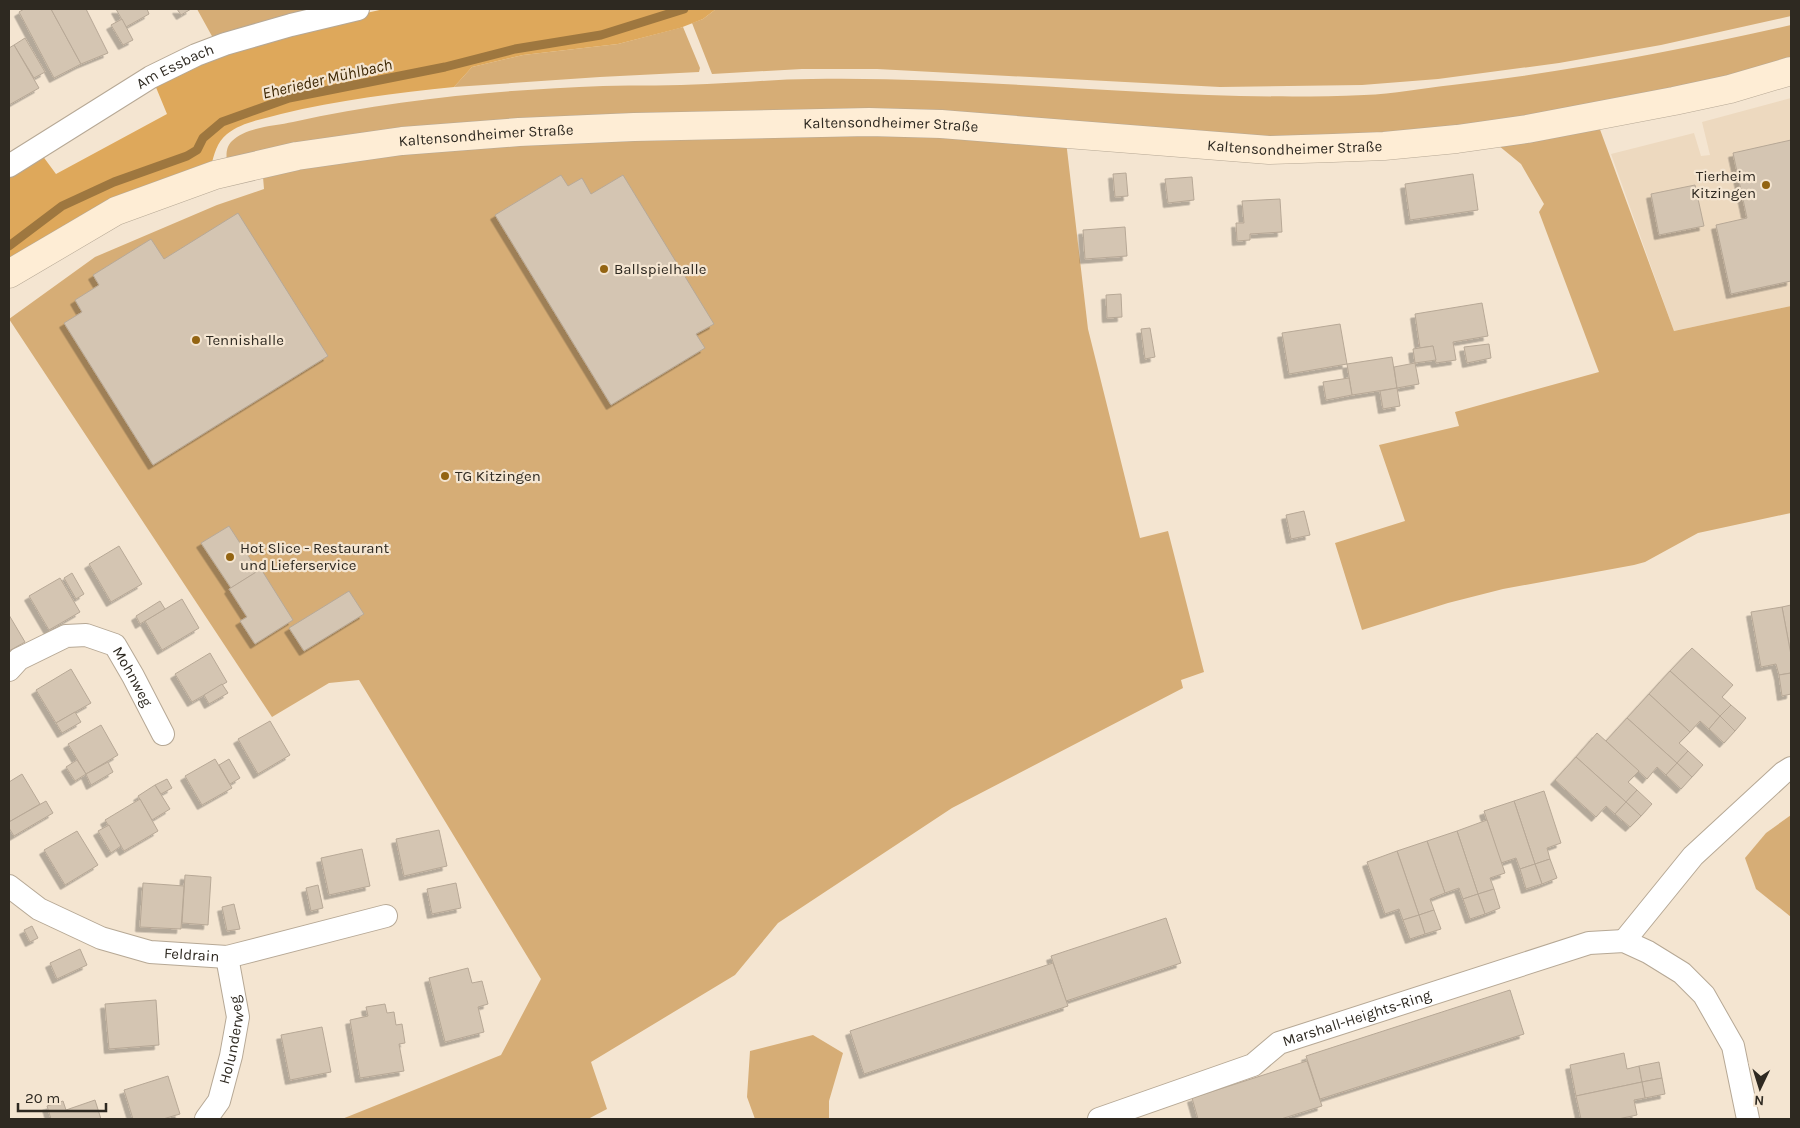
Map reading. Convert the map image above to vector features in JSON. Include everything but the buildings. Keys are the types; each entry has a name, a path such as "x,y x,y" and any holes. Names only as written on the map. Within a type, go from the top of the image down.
{"main road":[{"name":"Kaltensondheimer Straße","path":"9,274 116,211 215,175 297,156 402,141 519,132 615,128 869,122 951,125 1269,150 1333,148 1421,142 1527,130 1730,89 1791,71"}],"street":[{"name":"Am Essbach","path":"9,166 151,78 196,55 291,24 358,9"},
{"name":"Mohnweg","path":"9,670 19,659 66,636 86,635 115,645 163,734"},
{"path":"1624,941 1694,856 1783,773 1791,768"},
{"name":"Feldrain","path":"9,886 39,909 100,938 150,952 227,957 386,916"},
{"name":"Marshall-Heights-Ring","path":"1099,1119 1253,1065 1279,1043 1589,943 1624,941 1648,952 1682,973 1704,995 1733,1046 1748,1119"},
{"name":"Holunderweg","path":"206,1119 219,1101 231,1056 238,1017 227,957"}],"shaded area":[{"path":"197,9 316,9 274,18 213,38"},
{"path":"384,9 716,9 703,19 680,28 618,44 523,55 472,67 454,87 345,101 260,119 227,134 218,145 211,167 9,260 9,174 42,155 56,174 167,114 155,85 206,59 304,27"},
{"path":"716,9 1791,9 1791,16 1661,45 1559,63 1438,79 1362,85 1220,87 877,69 802,69 712,74 692,23 703,19"},
{"path":"1791,25 1791,65 1525,122 1270,143 901,117 227,163 230,143 238,136 253,130 370,107 486,93 603,86 694,85 812,79 881,79 1157,93 1295,96 1364,95 1495,80 1580,67 1665,52"},
{"path":"683,27 700,68 699,72 454,87 472,67 523,55 618,44"},
{"path":"1791,98 1791,306 1674,331 1611,154 1694,133 1701,156 1710,155 1702,122"},
{"path":"1598,124 1674,331 1791,306 1791,513 1698,533 1645,562 1634,565 1503,589 1448,603 1362,630 1335,543 1405,521 1379,445 1459,426 1455,412 1599,372 1539,212 1544,204 1521,164 1493,141"},
{"path":"797,129 1066,141 1088,329 1140,538 1168,531 1204,672 1181,680 1183,688 952,808 778,923 735,975 591,1062 607,1109 588,1119 342,1119 501,1055 541,979 359,680 329,683 272,717 9,319 95,257 217,205 264,189 263,177 354,155"},
{"path":"1791,815 1791,917 1756,889 1745,858 1766,833"},
{"path":"813,1035 843,1053 829,1101 829,1119 755,1119 747,1097 750,1051"}],"waterway":[{"name":"Eherieder Mühlbach","path":"9,246 62,206 114,182 187,156 197,150 203,138 222,122 289,98 445,67 515,49 601,35 684,9"}],"place":[{"name":"Tierheim Kitzingen","path":"1766,185"},
{"name":"Ballspielhalle","path":"604,269"},
{"name":"Tennishalle","path":"196,340"},
{"name":"TG Kitzingen","path":"445,476"},
{"name":"Hot Slice - Restaurant und Lieferservice","path":"230,557"}]}
